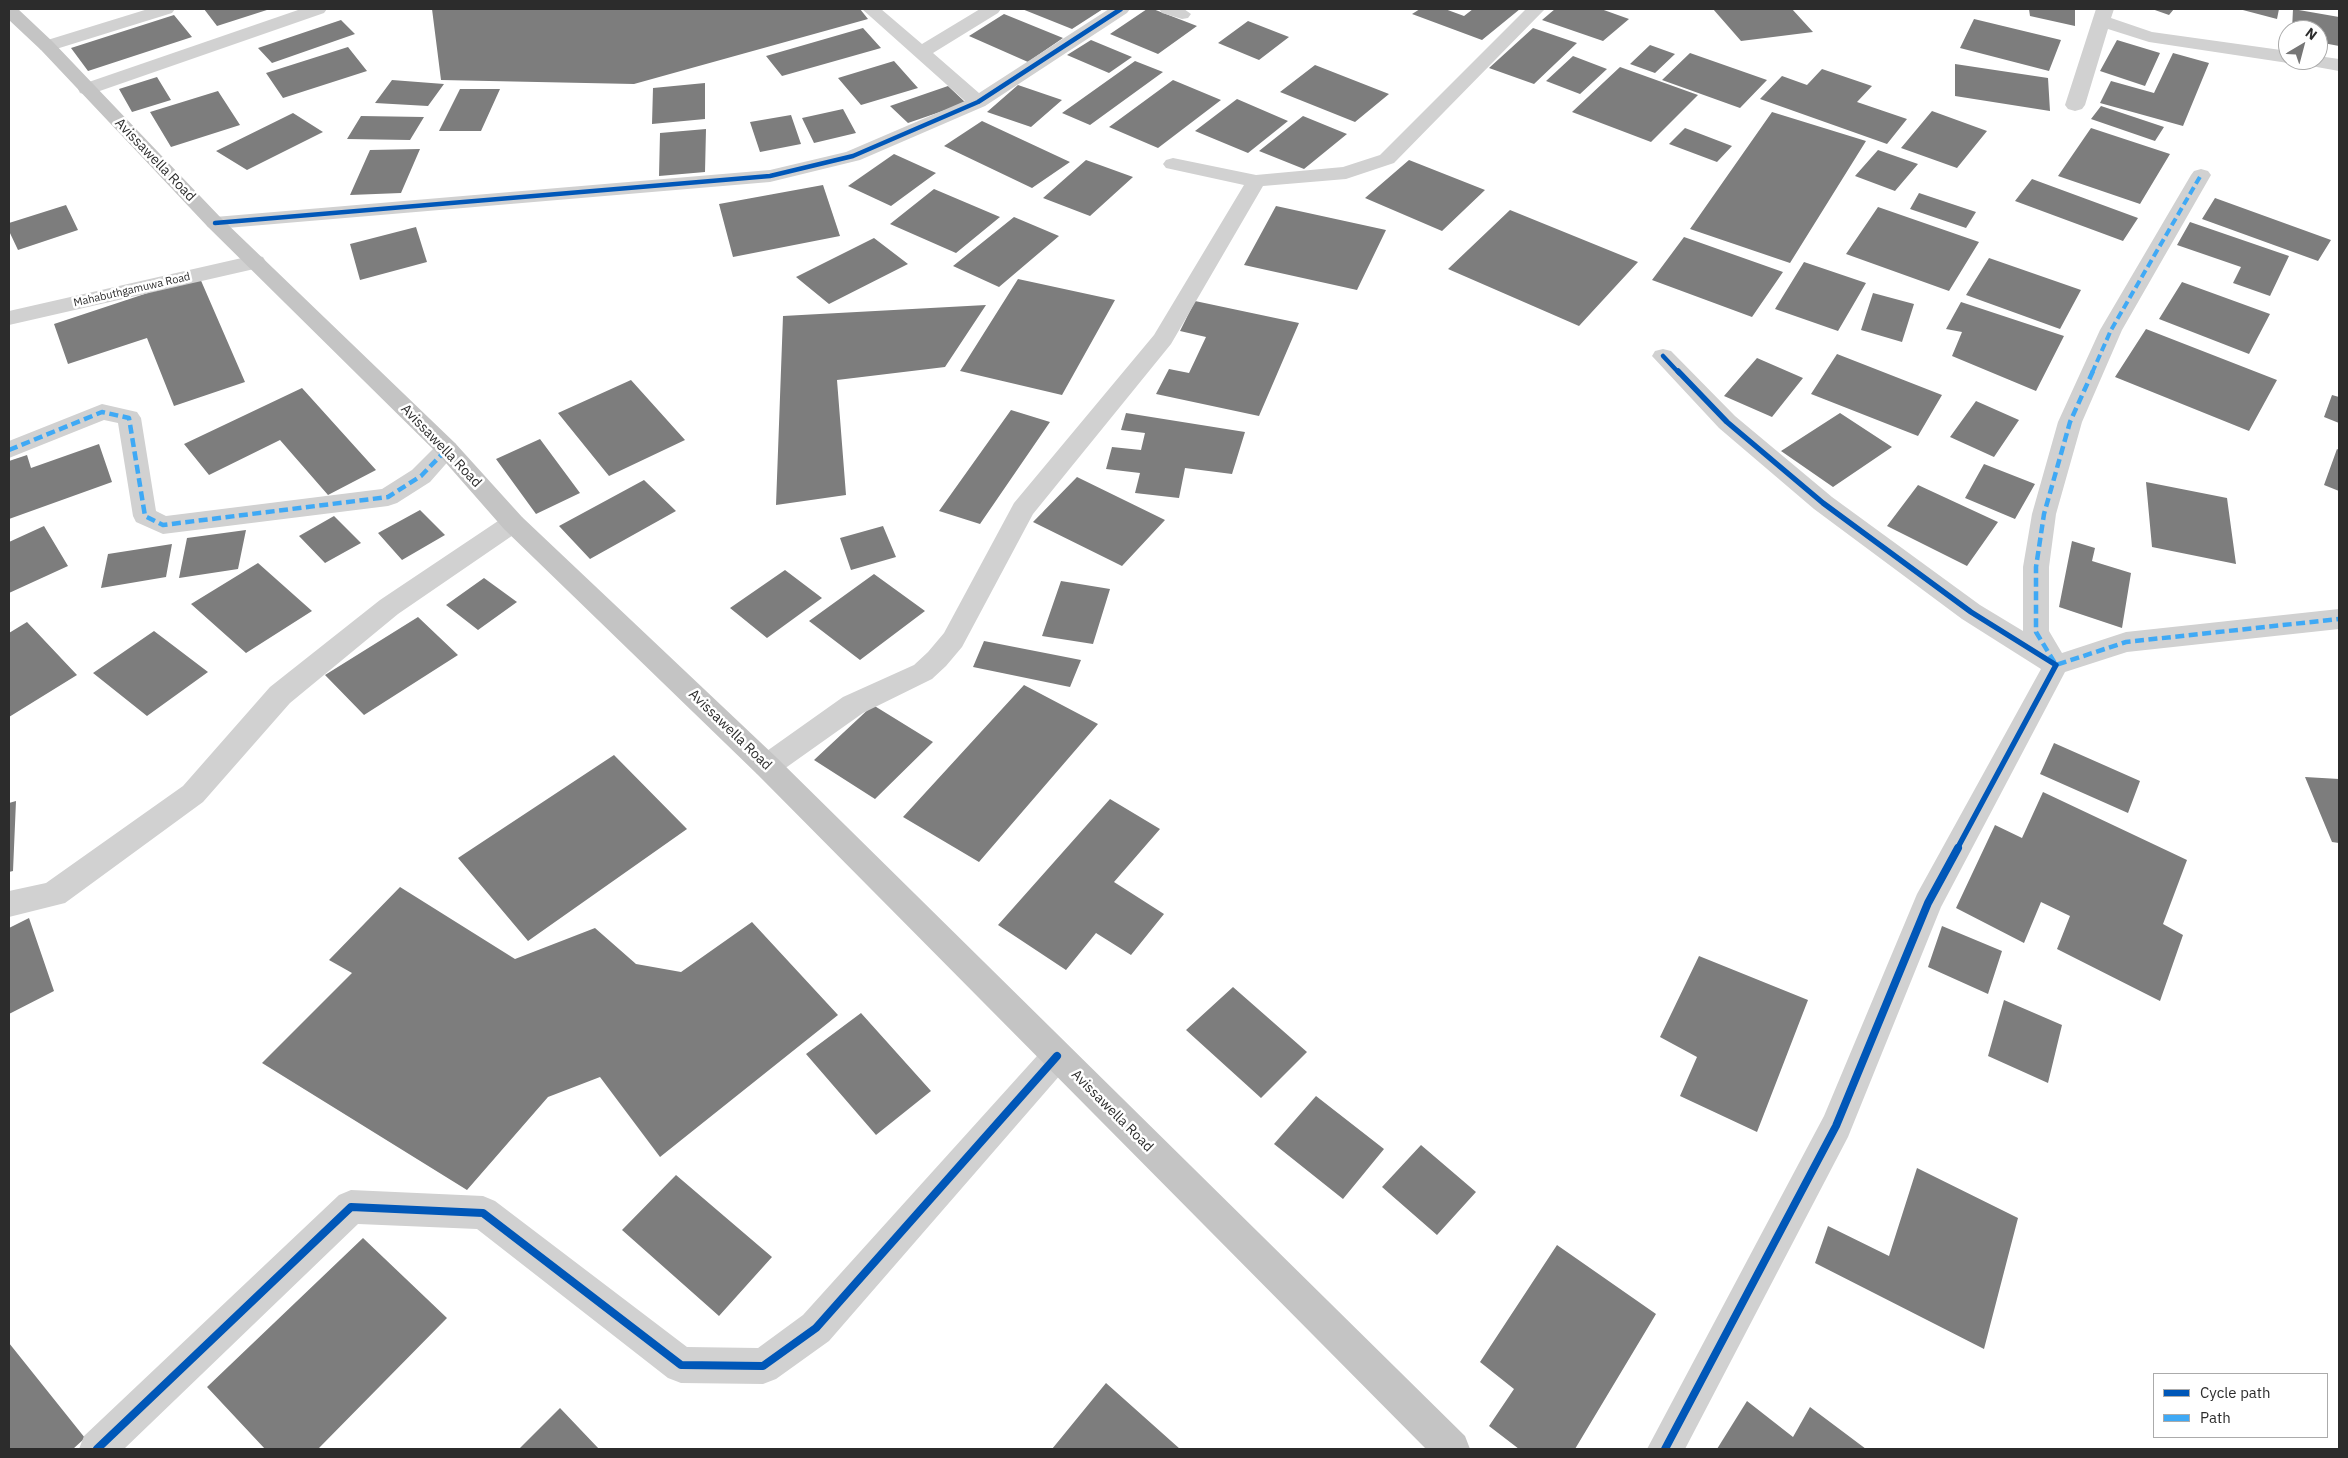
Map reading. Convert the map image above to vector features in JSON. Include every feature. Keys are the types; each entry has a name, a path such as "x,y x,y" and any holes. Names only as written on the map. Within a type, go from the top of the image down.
{"main road":[{"name":"Avissawella Road","path":"9,10 47,46 215,223 447,448 513,523 767,766 1452,1449"}],"street":[{"path":"47,46 166,9"},
{"path":"87,89 318,9"},
{"path":"871,9 978,102"},
{"path":"921,54 992,9"},
{"path":"215,223 770,176 853,156 978,102 1121,9"},
{"path":"1173,164 1256,181 1346,173 1387,158 1536,9"},
{"path":"2075,105 2102,15 2149,37 2278,56"},
{"path":"2056,665 2036,632 2036,567 2044,514 2070,422 2110,330 2201,175"},
{"path":"767,766 853,705 923,672 937,659 952,640 1023,509 1163,339 1256,181"},
{"name":"Mahabuthgamuwa Road","path":"9,318 255,262"},
{"path":"1663,356 1727,422 1823,503 1971,612 2056,665"},
{"path":"9,450 102,412 130,418 145,516 163,525 388,497 421,476 447,448"},
{"path":"9,904 54,894 193,794 280,695 389,607 513,523"},
{"path":"1665,1449 1836,1126 1928,903 2056,665 2126,642 2339,619"},
{"path":"97,1449 351,1207 483,1213 681,1365 763,1366 816,1328 1057,1056"}],"building":[{"path":"204,9 270,9 217,26"},
{"path":"432,9 860,9 868,19 634,84 441,80"},
{"path":"1022,9 1103,9 1072,29"},
{"path":"1147,9 1153,9 1197,26 1158,54 1110,34"},
{"path":"1420,9 1445,9 1464,16 1473,9 1520,9 1482,40 1412,14"},
{"path":"1555,9 1601,9 1629,19 1603,41 1542,20"},
{"path":"1713,9 1792,9 1813,32 1741,41"},
{"path":"2029,9 2075,9 2075,26 2030,16"},
{"path":"2152,9 2174,9 2169,15"},
{"path":"2239,9 2279,9 2277,19"},
{"path":"2293,9 2339,17 2339,46 2328,44 2328,20 2292,20"},
{"path":"1004,14 1063,38 1028,62 969,36"},
{"path":"174,15 192,37 88,71 71,48"},
{"path":"1974,19 2061,40 2049,71 1960,48"},
{"path":"341,20 355,34 272,63 258,48"},
{"path":"1248,21 1289,37 1259,60 1218,43"},
{"path":"863,28 881,48 782,76 766,56"},
{"path":"1533,28 1577,43 1534,84 1489,68"},
{"path":"1091,40 1132,57 1109,73 1067,55"},
{"path":"2117,40 2160,53 2145,86 2100,71"},
{"path":"1650,45 1675,54 1655,73 1630,64"},
{"path":"348,47 367,71 283,98 266,73"},
{"path":"1690,53 1767,80 1740,108 1662,80"},
{"path":"2173,53 2209,63 2183,126 2100,103 2111,81 2154,93"},
{"path":"1573,56 1607,69 1580,94 1546,81"},
{"path":"894,61 918,88 861,105 838,78"},
{"path":"1135,61 1163,72 1090,125 1062,113"},
{"path":"1955,64 2048,78 2050,111 1955,96"},
{"path":"1315,65 1389,94 1355,122 1280,92"},
{"path":"1620,67 1698,95 1651,142 1572,112"},
{"path":"1822,69 1872,86 1857,102 1907,119 1887,144 1760,99 1782,76 1807,85"},
{"path":"157,77 171,100 132,112 119,89"},
{"path":"392,80 444,84 428,106 375,103"},
{"path":"1173,80 1221,100 1158,148 1109,127"},
{"path":"705,83 705,119 652,124 653,88"},
{"path":"1018,85 1062,100 1031,127 987,112"},
{"path":"948,86 966,103 908,123 890,106"},
{"path":"460,89 500,89 481,131 439,131"},
{"path":"218,91 240,125 171,147 150,112"},
{"path":"1237,99 1288,121 1248,153 1195,131"},
{"path":"2101,106 2164,127 2155,141 2091,119"},
{"path":"843,109 856,133 814,143 802,118"},
{"path":"1932,111 1987,131 1957,168 1901,148"},
{"path":"1772,112 1866,141 1790,263 1690,229"},
{"path":"293,113 323,132 247,170 216,151"},
{"path":"791,115 801,144 760,152 750,122"},
{"path":"361,116 424,117 410,140 347,139"},
{"path":"1303,116 1347,134 1304,169 1259,151"},
{"path":"982,121 1070,162 1032,188 944,146"},
{"path":"1685,128 1732,146 1717,162 1669,144"},
{"path":"2091,128 2170,154 2140,204 2058,176"},
{"path":"706,129 705,172 659,176 660,133"},
{"path":"420,149 401,193 350,195 370,150"},
{"path":"1878,150 1918,164 1895,191 1855,176"},
{"path":"894,154 936,173 891,206 848,186"},
{"path":"1086,160 1133,177 1090,216 1043,198"},
{"path":"1409,160 1485,190 1442,231 1365,198"},
{"path":"2032,179 2138,218 2123,241 2015,201"},
{"path":"823,185 840,236 733,257 719,204"},
{"path":"934,189 1000,217 956,253 890,224"},
{"path":"1919,193 1976,212 1966,228 1910,209"},
{"path":"2215,198 2331,240 2318,261 2202,219"},
{"path":"66,205 78,230 18,250 9,231 9,223"},
{"path":"1276,206 1386,230 1357,290 1244,265"},
{"path":"1878,207 1979,242 1949,291 1846,254"},
{"path":"1510,210 1638,262 1579,326 1448,269"},
{"path":"1014,217 1059,236 999,287 953,266"},
{"path":"2190,222 2289,256 2270,296 2233,283 2241,267 2177,245"},
{"path":"416,227 427,262 360,280 350,244"},
{"path":"1684,237 1783,272 1752,317 1652,280"},
{"path":"874,238 908,264 829,304 796,277"},
{"path":"1989,258 2081,290 2060,329 1966,295"},
{"path":"1804,262 1866,283 1838,331 1775,309"},
{"path":"199,276 245,382 174,406 147,338 68,364 54,324"},
{"path":"1018,279 1115,300 1062,395 960,371"},
{"path":"2182,282 2270,314 2249,354 2159,319"},
{"path":"1873,293 1914,304 1902,342 1861,330"},
{"path":"1195,301 1299,323 1259,416 1156,394 1169,369 1189,373 1206,337 1180,331"},
{"path":"1961,302 2064,336 2036,391 1952,356 1962,332 1946,329"},
{"path":"986,305 945,367 837,380 846,495 776,505 783,316"},
{"path":"2146,329 2277,380 2249,431 2115,377"},
{"path":"1837,354 1942,395 1918,436 1811,394"},
{"path":"1757,358 1803,378 1772,417 1724,396"},
{"path":"631,380 685,440 609,476 558,413"},
{"path":"302,388 376,470 328,495 280,440 209,475 184,444"},
{"path":"2332,395 2339,397 2339,423 2324,417"},
{"path":"1976,401 2019,420 1994,457 1950,437"},
{"path":"1011,410 1050,422 980,524 939,511"},
{"path":"1126,413 1245,432 1232,474 1185,468 1179,498 1135,493 1140,473 1106,469 1112,447 1141,450 1145,433 1121,430"},
{"path":"1840,413 1892,447 1833,487 1781,451"},
{"path":"540,439 580,493 536,514 496,459"},
{"path":"99,444 112,482 9,519 9,461 27,455 31,468"},
{"path":"2337,449 2339,450 2339,491 2324,485"},
{"path":"1984,464 2035,484 2015,519 1965,498"},
{"path":"1077,477 1165,520 1122,566 1033,522"},
{"path":"644,480 676,511 590,559 559,526"},
{"path":"2146,482 2227,498 2236,564 2152,547"},
{"path":"1918,485 1998,522 1967,566 1887,526"},
{"path":"420,510 445,535 402,560 378,533"},
{"path":"334,516 361,543 325,563 299,536"},
{"path":"44,526 68,566 9,593 9,542"},
{"path":"883,526 896,557 851,570 840,538"},
{"path":"246,530 238,569 179,578 187,538"},
{"path":"2072,541 2095,548 2092,561 2131,573 2122,628 2059,607"},
{"path":"172,544 166,577 101,588 108,554"},
{"path":"258,563 312,611 246,653 191,604"},
{"path":"785,570 822,598 767,638 730,608"},
{"path":"874,574 925,611 860,660 809,621"},
{"path":"484,578 517,602 478,630 446,605"},
{"path":"1061,581 1110,589 1093,644 1042,636"},
{"path":"418,617 458,655 364,715 325,675"},
{"path":"27,622 77,675 9,717 9,633"},
{"path":"154,631 208,672 147,716 93,673"},
{"path":"984,641 1081,660 1070,687 973,667"},
{"path":"1024,685 1098,724 979,862 903,817"},
{"path":"873,705 933,742 875,799 814,760"},
{"path":"2054,743 2140,781 2128,813 2040,774"},
{"path":"614,755 687,829 528,941 458,858"},
{"path":"2305,777 2339,779 2339,843 2332,842"},
{"path":"2043,792 2187,860 2163,924 2183,935 2160,1001 2057,949 2070,916 2041,902 2024,943 1956,908 1995,825 2022,838"},
{"path":"1110,799 1160,829 1114,882 1164,914 1131,955 1096,933 1066,970 998,925"},
{"path":"16,801 13,871 9,872 9,803"},
{"path":"400,887 515,959 595,928 636,964 681,972 752,922 838,1015 660,1157 600,1077 548,1097 467,1190 262,1063 352,973 329,960"},
{"path":"29,918 54,991 9,1014 9,928"},
{"path":"1942,926 2002,951 1988,994 1928,967"},
{"path":"1699,956 1808,1000 1757,1132 1680,1096 1697,1057 1660,1037"},
{"path":"1233,987 1307,1052 1261,1098 1186,1030"},
{"path":"2004,1000 2062,1025 2048,1083 1988,1056"},
{"path":"861,1013 931,1091 876,1135 806,1054"},
{"path":"1316,1096 1384,1149 1343,1199 1274,1144"},
{"path":"1421,1145 1476,1192 1437,1235 1382,1187"},
{"path":"1917,1168 2018,1218 1984,1349 1815,1263 1828,1226 1889,1256"},
{"path":"676,1175 772,1257 719,1316 622,1230"},
{"path":"363,1238 447,1318 318,1449 265,1449 207,1387"},
{"path":"1557,1245 1656,1314 1575,1449 1519,1449 1489,1426 1514,1389 1480,1362"},
{"path":"9,1343 85,1438 73,1449 9,1449"},
{"path":"1106,1383 1180,1449 1052,1449"},
{"path":"1747,1401 1793,1437 1810,1407 1866,1449 1717,1449"},
{"path":"560,1408 599,1449 519,1449"}],"marked path":[{"path":"2201,175 2111,330 2070,422 2044,514 2036,567 2036,632 2056,665 2126,642 2339,619"},
{"path":"9,450 102,412 129,418 145,516 163,525 388,497 421,476 447,449"}],"cycle path":[{"path":"215,223 770,176 853,156 978,102 1121,9"},
{"path":"1663,356 1727,422 1823,503 1971,612 2056,665 1928,903 1836,1126 1665,1449"},
{"path":"97,1449 351,1207 483,1213 681,1365 763,1366 816,1328 1057,1056"}]}
